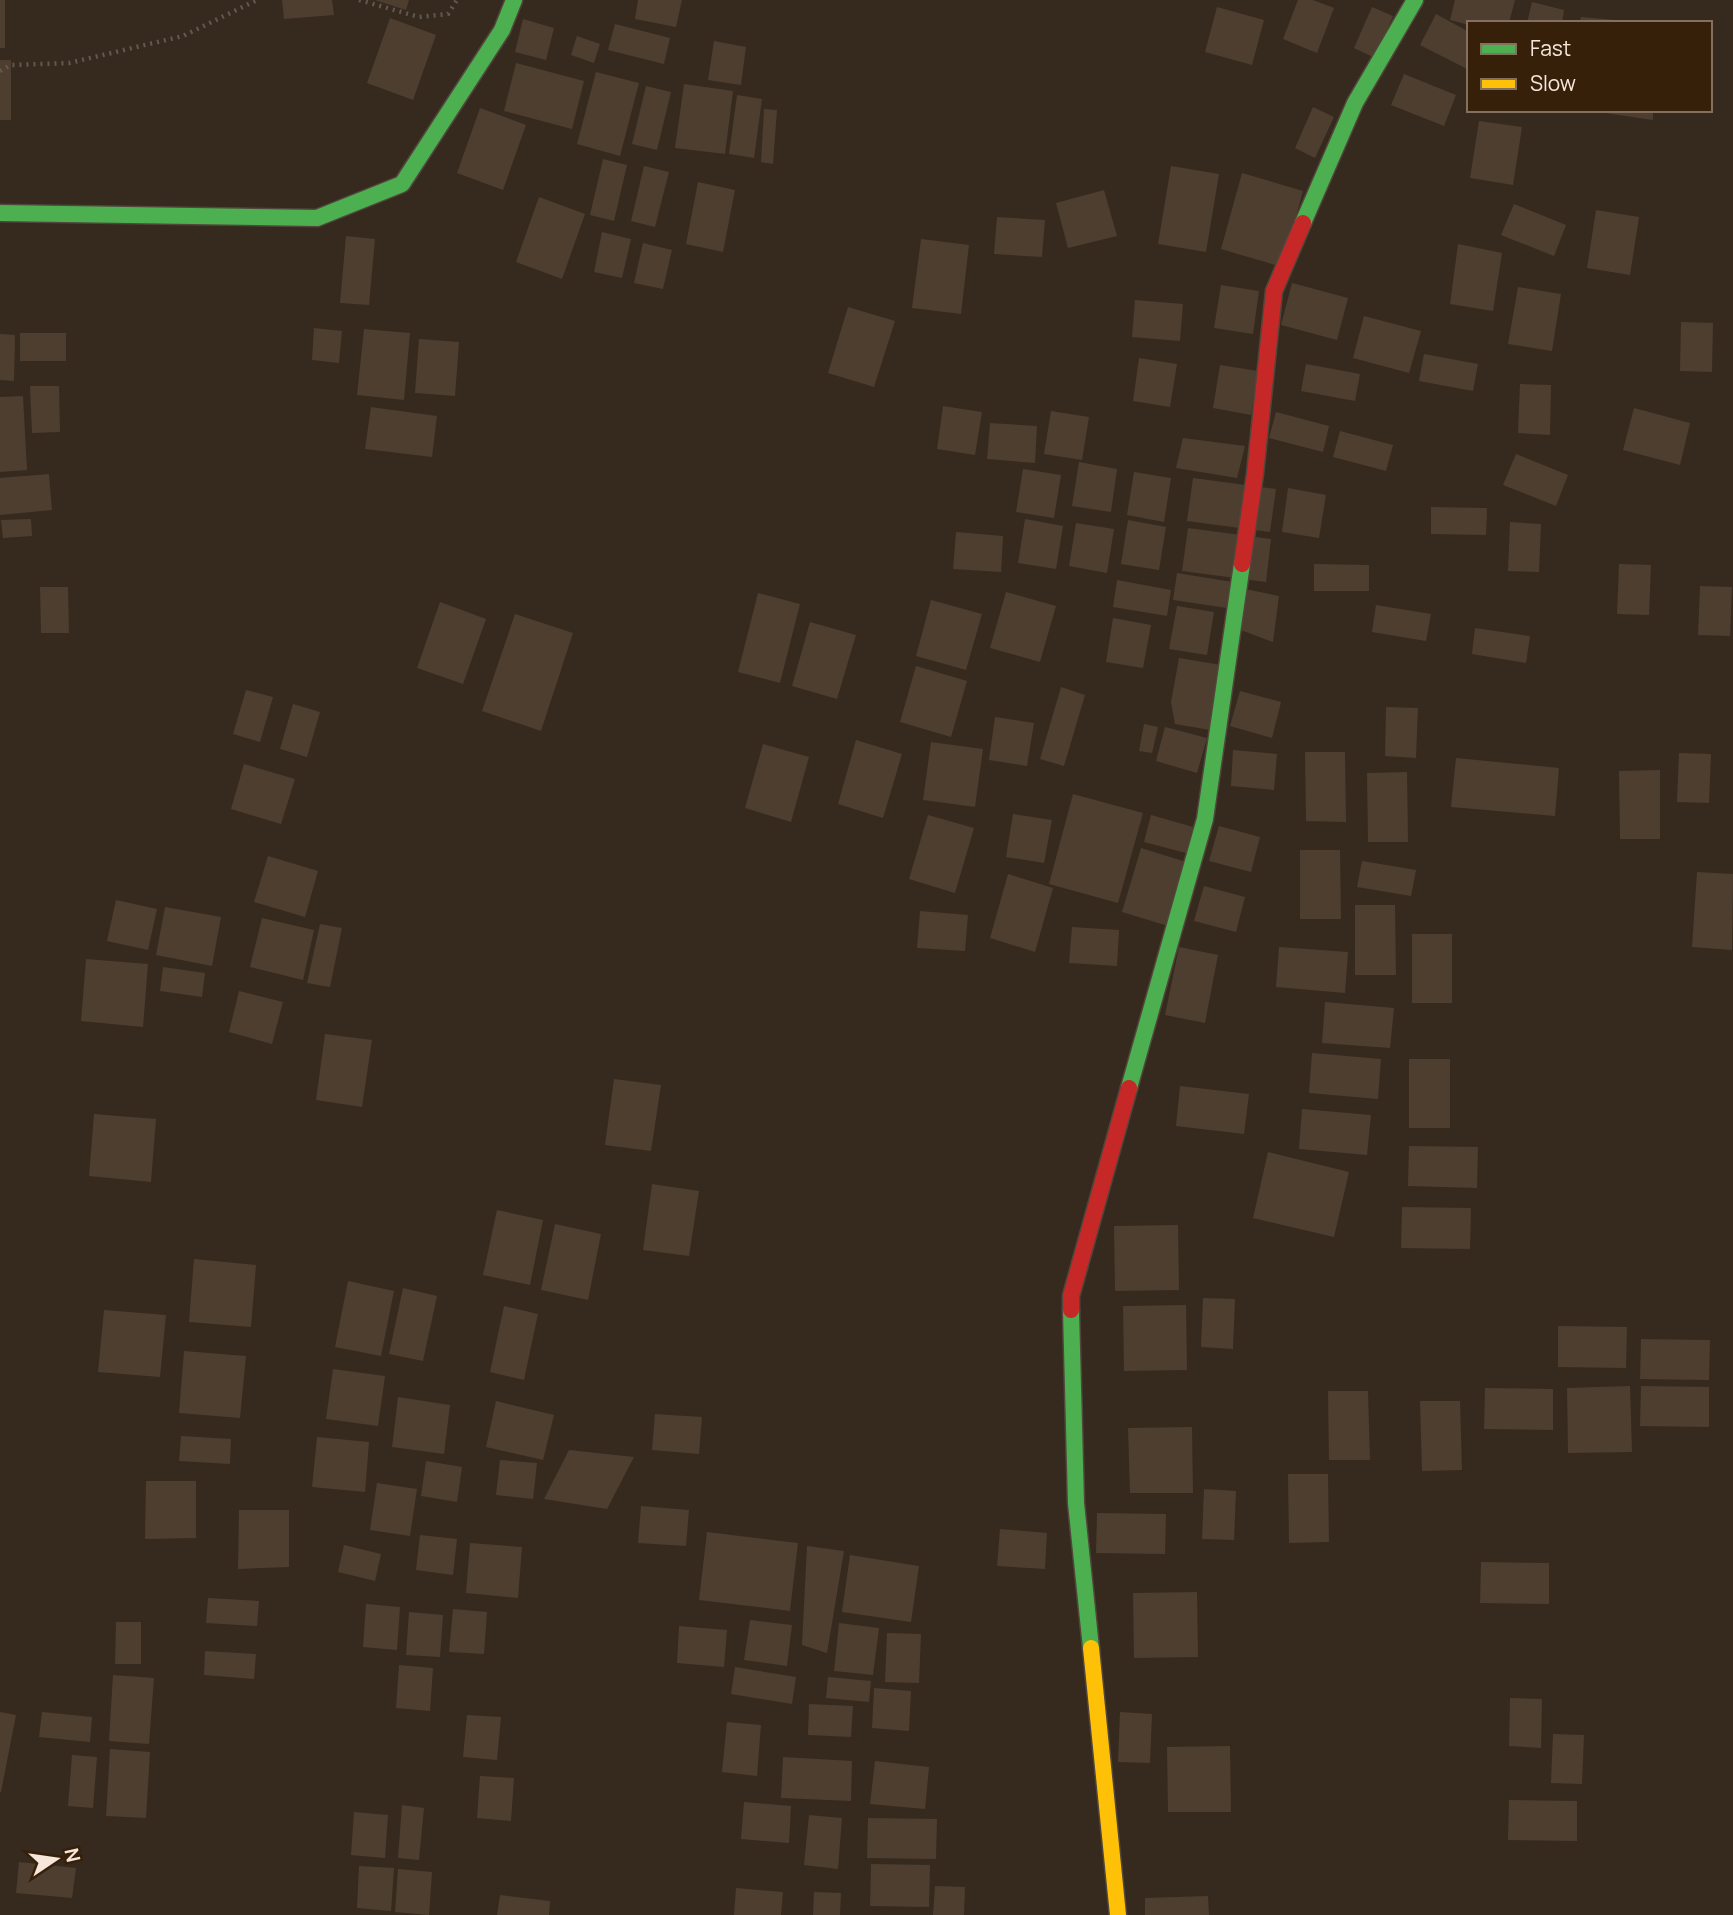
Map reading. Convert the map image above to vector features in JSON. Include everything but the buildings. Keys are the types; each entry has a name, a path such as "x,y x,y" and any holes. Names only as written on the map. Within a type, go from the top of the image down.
{"street":[{"path":"0,213 317,218 402,184 502,30 514,0"},
{"path":"1118,1915 1076,1503 1071,1296 1205,819 1255,474 1274,291 1355,103 1415,0"}],"path":[{"path":"0,71 11,65 69,62 183,36 257,0"},
{"path":"359,0 419,17 448,15 457,0"}],"traffic: fast":[{"path":"0,213 317,218 402,184 502,30 514,0"},
{"path":"1303,223 1355,103 1415,0"},
{"path":"1129,1088 1205,819 1242,564"},
{"path":"1071,1310 1076,1503 1091,1648"}],"traffic: slow":[{"path":"1091,1648 1118,1915"}],"traffic: jam":[{"path":"1242,564 1255,474 1274,291 1303,223"},
{"path":"1071,1310 1071,1296 1129,1088"}]}
